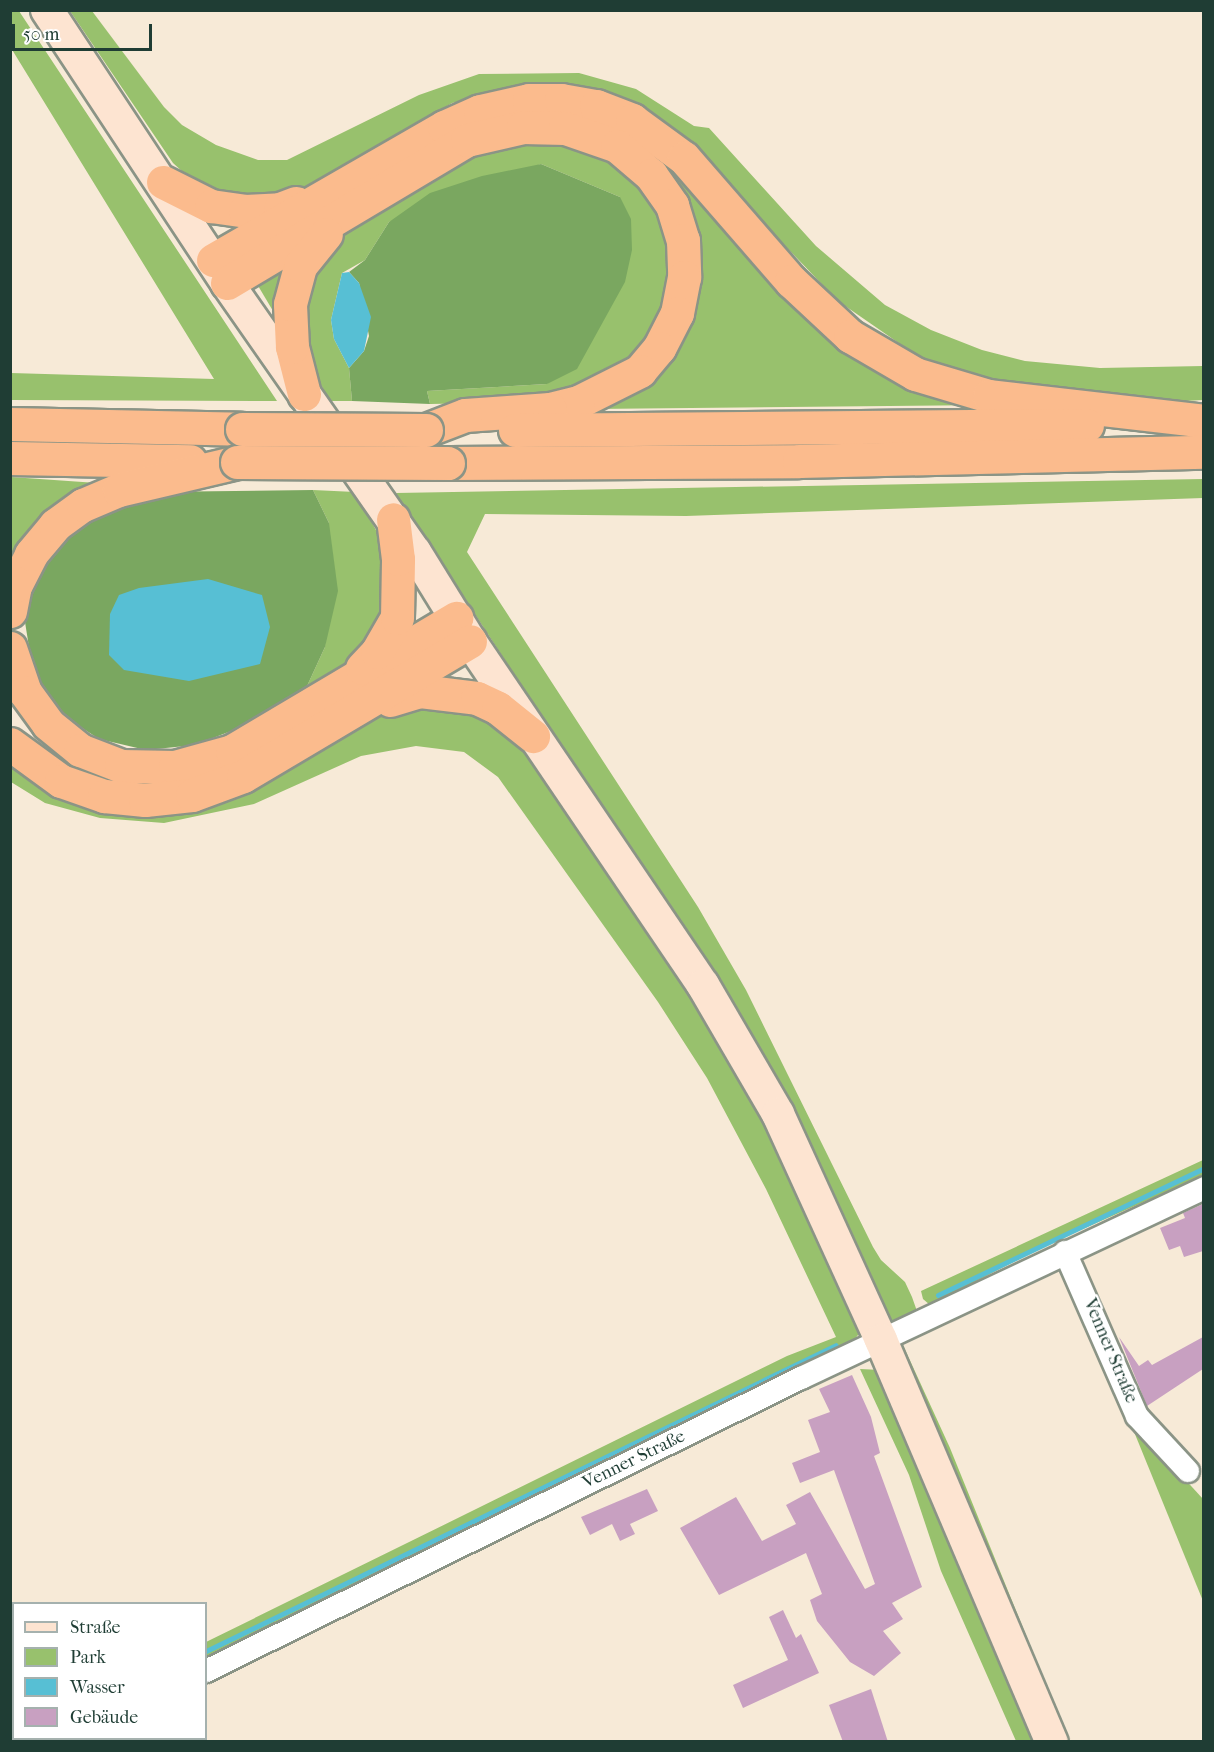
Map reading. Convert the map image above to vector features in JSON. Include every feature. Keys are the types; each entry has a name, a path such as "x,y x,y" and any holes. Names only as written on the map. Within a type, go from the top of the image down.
{"highway":[{"path":"304,394 292,347 290,304 300,266 352,196 444,127 480,111 529,100 596,106 632,120 684,158 791,281 850,336 915,374 988,396 1203,421"},
{"path":"220,272 352,196 467,140 523,127 565,128 617,146 651,175 672,205 680,231 684,277 677,313 659,348 640,372 578,402 550,409 465,415 426,430"},
{"path":"163,182 211,206 245,211 280,209 352,196"},
{"path":"10,424 242,429 882,429 1203,421"},
{"path":"10,458 448,463 810,461 1203,452"},
{"path":"10,611 15,586 31,554 55,525 83,505 119,490 237,462"},
{"path":"327,698 373,657 397,618 399,579 393,519"},
{"path":"10,648 25,692 48,723 80,750 121,766 175,767 232,751 327,698 463,630"},
{"path":"10,744 61,781 104,796 145,801 192,795 243,776 363,708 463,630"},
{"path":"363,708 420,691 444,691 477,698 498,708 534,736"}],"street":[{"path":"48,10 220,272 393,519 463,630 703,986 778,1114 881,1340 1052,1742"},
{"name":"Venner Straße","path":"207,1671 881,1340 1203,1188"},
{"name":"Venner Straße","path":"1065,1252 1137,1416 1188,1471"}],"green space":[{"path":"11,10 19,11 277,401 11,400 11,373 214,379 11,48"},
{"path":"70,11 92,11 164,107 182,125 216,145 258,160 287,160 419,95 479,74 579,73 636,89 694,126 709,128 816,246 885,305 931,330 982,350 1025,361 1100,368 1203,366 1203,400 1132,404 1007,390 919,357 838,301 701,158 531,85 452,103 332,177 281,198 208,195 173,163"},
{"path":"635,130 778,273 990,405 592,409 626,390 692,271 636,152"},
{"path":"543,141 588,148 619,164 646,193 662,222 669,249 669,279 662,310 646,340 627,361 542,402 430,404 427,391 547,384 620,197 541,164 389,222 365,260 342,273 331,320 334,339 349,368 352,401 330,401 305,356 306,267 328,240 428,177 474,155 513,144"},
{"path":"541,164 620,197 631,219 632,250 625,282 577,369 547,384 427,391 430,404 352,401 349,368 364,351 369,336 359,283 349,272 365,260 389,222 430,193 482,176"},
{"path":"285,257 280,306 273,311 254,279"},
{"path":"11,477 97,483 11,575"},
{"path":"1203,479 1203,498 686,516 485,514 467,552 698,907 746,990 873,1247 881,1260 905,1282 912,1297 918,1314 898,1323 892,1321 583,780 396,493"},
{"path":"313,490 355,492 382,541 392,577 373,646 302,697 325,647 329,523"},
{"path":"313,490 329,523 338,591 325,647 302,697 249,724 195,745 146,750 99,739 70,720 49,698 32,666 25,622 32,588 56,542 86,518 149,492"},
{"path":"463,701 521,742 746,1078 858,1312 858,1335 846,1350 207,1661 207,1642 787,1356 836,1337 766,1189 707,1078 658,1002 498,777 464,752 416,746 361,756 254,804 164,823 100,818 45,803 11,782 11,761 95,806 388,708"},
{"path":"1203,1160 1203,1176 1044,1246 930,1305 923,1299 921,1291"},
{"path":"902,1343 950,1448 1069,1741 1063,1741 904,1361"},
{"path":"860,1369 881,1370 1042,1741 1016,1741 941,1571 909,1475"},
{"path":"1128,1417 1203,1499 1203,1601"}],"water":[{"path":"349,272 359,283 371,317 364,351 349,368 334,339 331,320 342,273"},
{"path":"208,579 262,595 270,627 260,664 189,681 124,670 109,655 110,614 119,595 139,588"}],"building":[{"path":"1203,1204 1203,1251 1184,1257 1180,1246 1169,1250 1160,1228 1185,1218 1183,1213"},
{"path":"1119,1337 1139,1366 1148,1360 1152,1365 1203,1337 1203,1369 1147,1406"},
{"path":"852,1375 871,1417 880,1453 874,1456 922,1587 892,1603 903,1619 883,1631 901,1653 874,1676 850,1662 817,1621 810,1600 822,1594 806,1553 719,1595 680,1528 736,1497 762,1541 796,1524 786,1505 810,1492 865,1589 875,1584 834,1470 800,1483 792,1463 820,1452 808,1420 830,1412 819,1389"},
{"path":"647,1489 658,1511 630,1524 635,1534 620,1541 612,1524 590,1535 581,1517"},
{"path":"783,1610 796,1638 801,1634 819,1673 743,1708 733,1685 788,1660 769,1617"},
{"path":"871,1689 888,1742 843,1742 829,1705"}],"waterway":[{"path":"938,1295 1204,1168"},
{"path":"207,1651 836,1345"}]}
